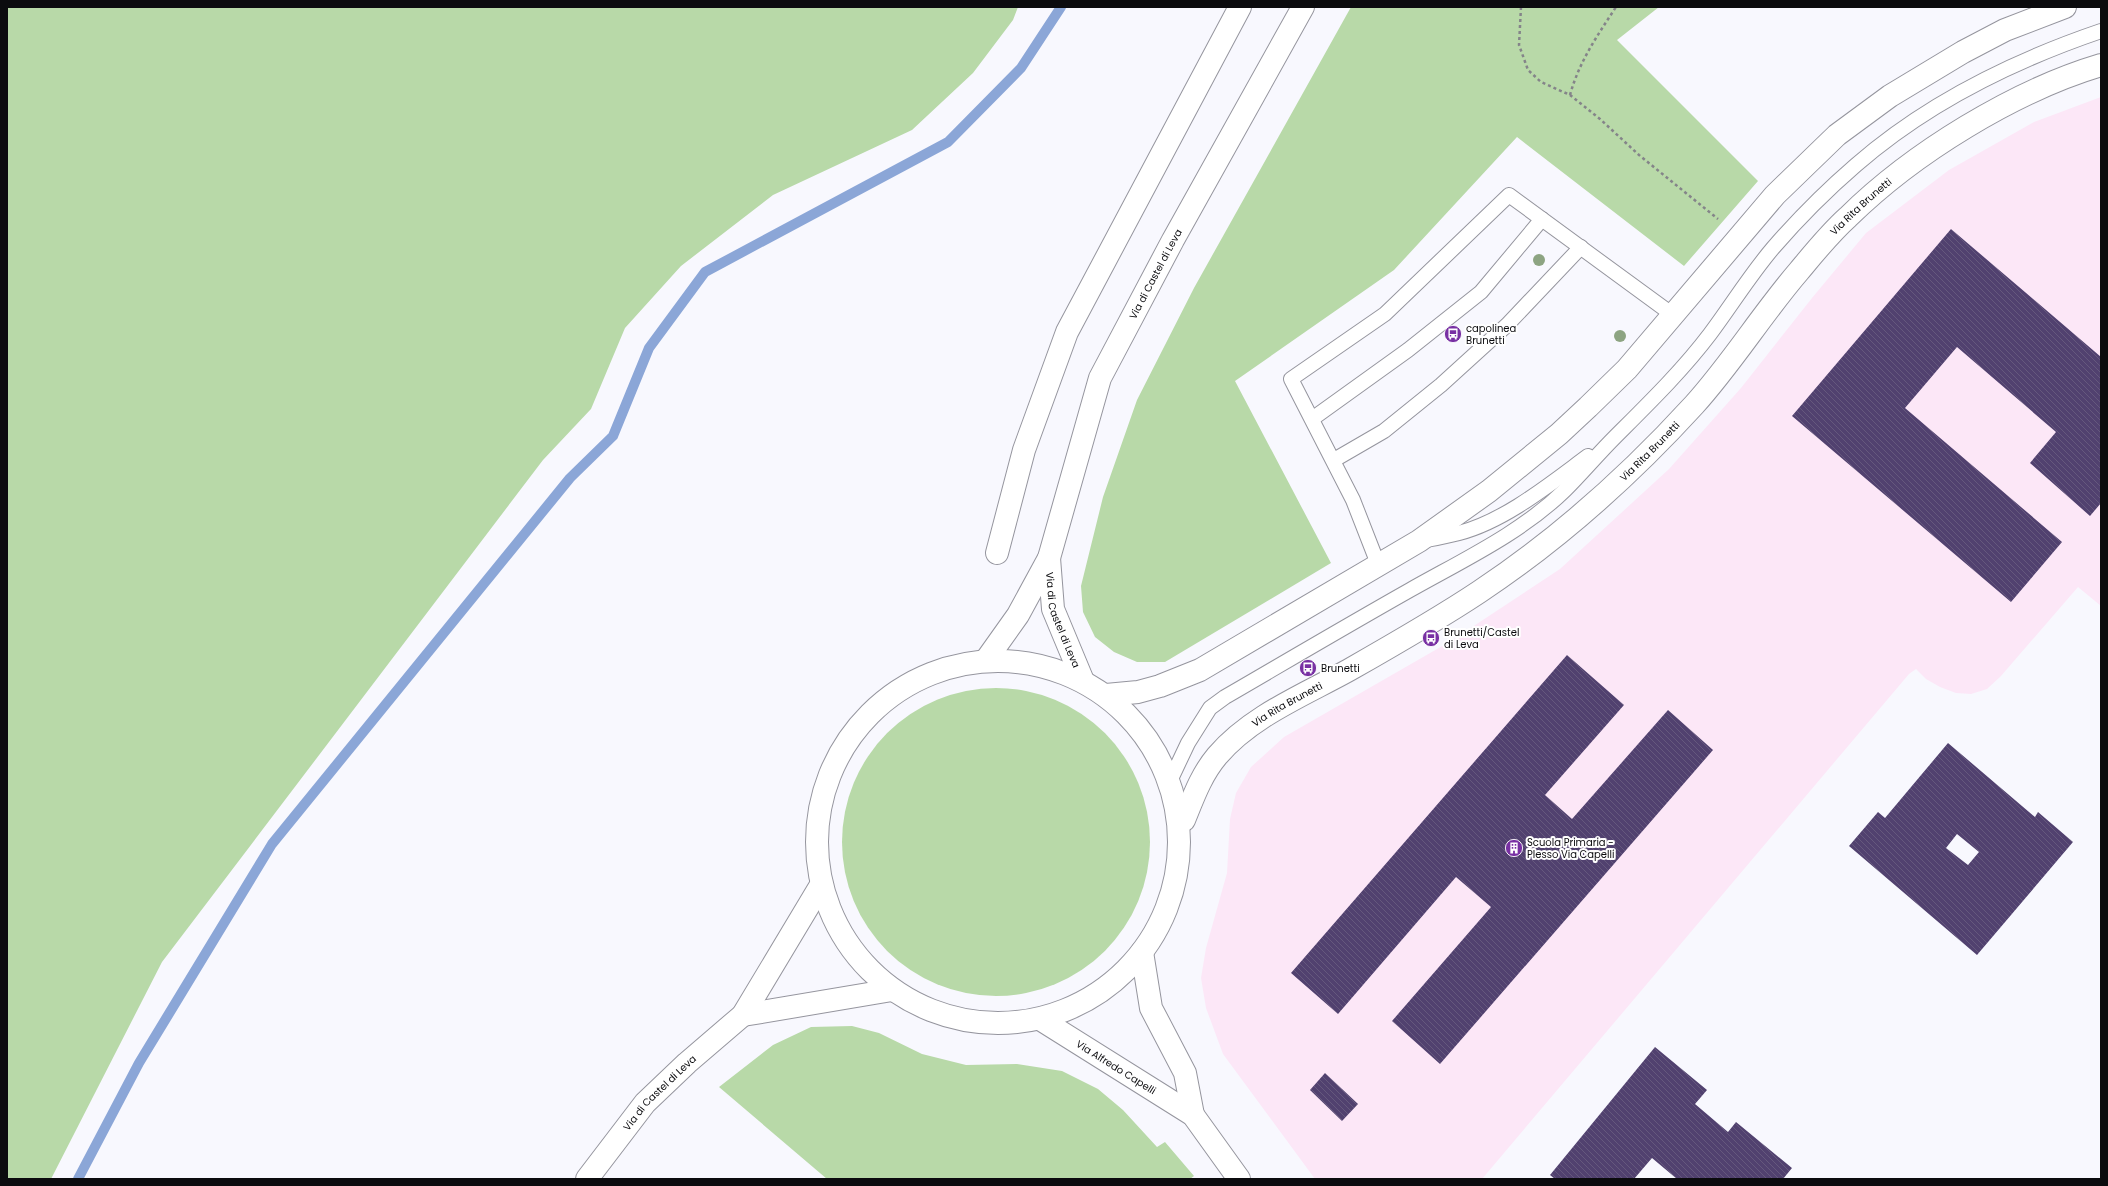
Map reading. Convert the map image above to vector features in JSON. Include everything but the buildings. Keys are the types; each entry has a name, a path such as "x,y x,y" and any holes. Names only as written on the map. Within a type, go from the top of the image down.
{"street":[{"path":"997,553 1024,450 1067,332 1240,7"},
{"name":"Via di Castel di Leva","path":"986,660 1018,615 1049,558 1100,378 1173,240 1303,7"},
{"path":"1106,695 1138,692 1160,686 1200,670 1307,609 1378,564 1419,541 1489,491 1559,434 1626,369 1674,315 1775,195 1837,135 1890,96 1963,52 2005,30 2065,7"},
{"name":"Via Rita Brunetti","path":"1184,820 1170,781 1154,748 1133,719 1106,695 1084,680 1026,661 986,660 942,669 901,688 866,717 840,753 822,795 816,840 821,885 836,925 861,961 892,990 926,1010 963,1021 1001,1024 1040,1019 1071,1008 1101,992 1142,952 1169,902 1184,820 1198,786 1207,770 1232,742 1272,711 1348,670 1479,592 1525,560 1613,487 1696,403 1808,260 1847,217 1888,182 1931,150 2025,95 2068,75 2101,65"},
{"name":"Via di Castel di Leva","path":"1049,558 1053,609 1084,680"},
{"name":"Via di Castel di Leva","path":"587,1179 645,1103 687,1063 743,1015 821,885"},
{"name":"Via Alfredo Capelli","path":"1142,952 1151,1008 1185,1073 1193,1115"},
{"path":"743,1015 892,990"},
{"name":"Via Alfredo Capelli","path":"1040,1019 1193,1115 1239,1179"}],"lane":[{"path":"1170,781 1188,743 1210,708 1232,693 1524,525 1564,491 1614,437 1651,402 1709,335 1772,249 1821,197 1893,135 1961,91 2016,63 2052,48 2101,31"},
{"path":"1378,564 1353,500 1334,460 1291,379 1385,314 1509,196 1674,315"},
{"path":"1312,419 1408,350 1481,292 1542,219"},
{"path":"1334,460 1384,431 1441,385 1507,325 1581,247"},
{"path":"1419,541 1460,533 1499,516 1545,488 1614,437"}],"path":[{"path":"1521,7 1519,45 1528,70 1541,82 1570,95 1600,119 1639,155 1722,222"},
{"path":"1570,95 1575,77 1587,51 1616,7"}],"shaded area":[{"path":"2101,97 2101,606 2078,587 2001,676 1987,689 1971,694 1956,693 1940,687 1926,679 1916,669 1909,674 1482,1179 1315,1179 1223,1054 1206,1008 1201,978 1206,948 1227,873 1230,819 1236,793 1251,767 1284,737 1451,641 1560,569 1669,469 1741,388 1812,298 1866,233 1949,170 2034,122"}],"green space":[{"path":"7,7 1018,7 1013,20 973,73 912,130 773,195 681,266 625,328 591,409 543,460 162,962 51,1179 7,1179"},
{"path":"1351,7 1659,7 1617,40 1758,181 1684,266 1517,137 1394,270 1235,381 1331,563 1165,662 1137,662 1114,652 1095,637 1083,612 1081,586 1103,497 1137,400 1194,288"},
{"path":"981,688 1011,688 1041,694 1069,706 1094,723 1115,744 1132,769 1144,797 1150,827 1148,872 1139,901 1124,928 1105,951 1082,970 1055,985 1026,994 1011,996 981,996 951,990 923,978 898,961 877,940 860,915 848,887 842,857 842,827 848,797 860,769 877,744 898,723 923,706 951,694"},
{"path":"852,1026 879,1033 922,1054 966,1065 1017,1064 1062,1071 1098,1089 1123,1110 1157,1147 1165,1142 1194,1176 1190,1179 827,1179 719,1087 773,1045 811,1027"}],"waterway":[{"path":"78,1179 139,1063 272,844 570,478 613,436 649,348 705,272 948,142 1021,68 1061,7"}],"place":[{"name":"capolinea Brunetti","path":"1453,334"},
{"name":"Brunetti/Castel di Leva","path":"1431,638"},
{"name":"Brunetti","path":"1308,668"},
{"name":"Scuola Primaria - Plesso Via Capelli","path":"1514,848"}]}
